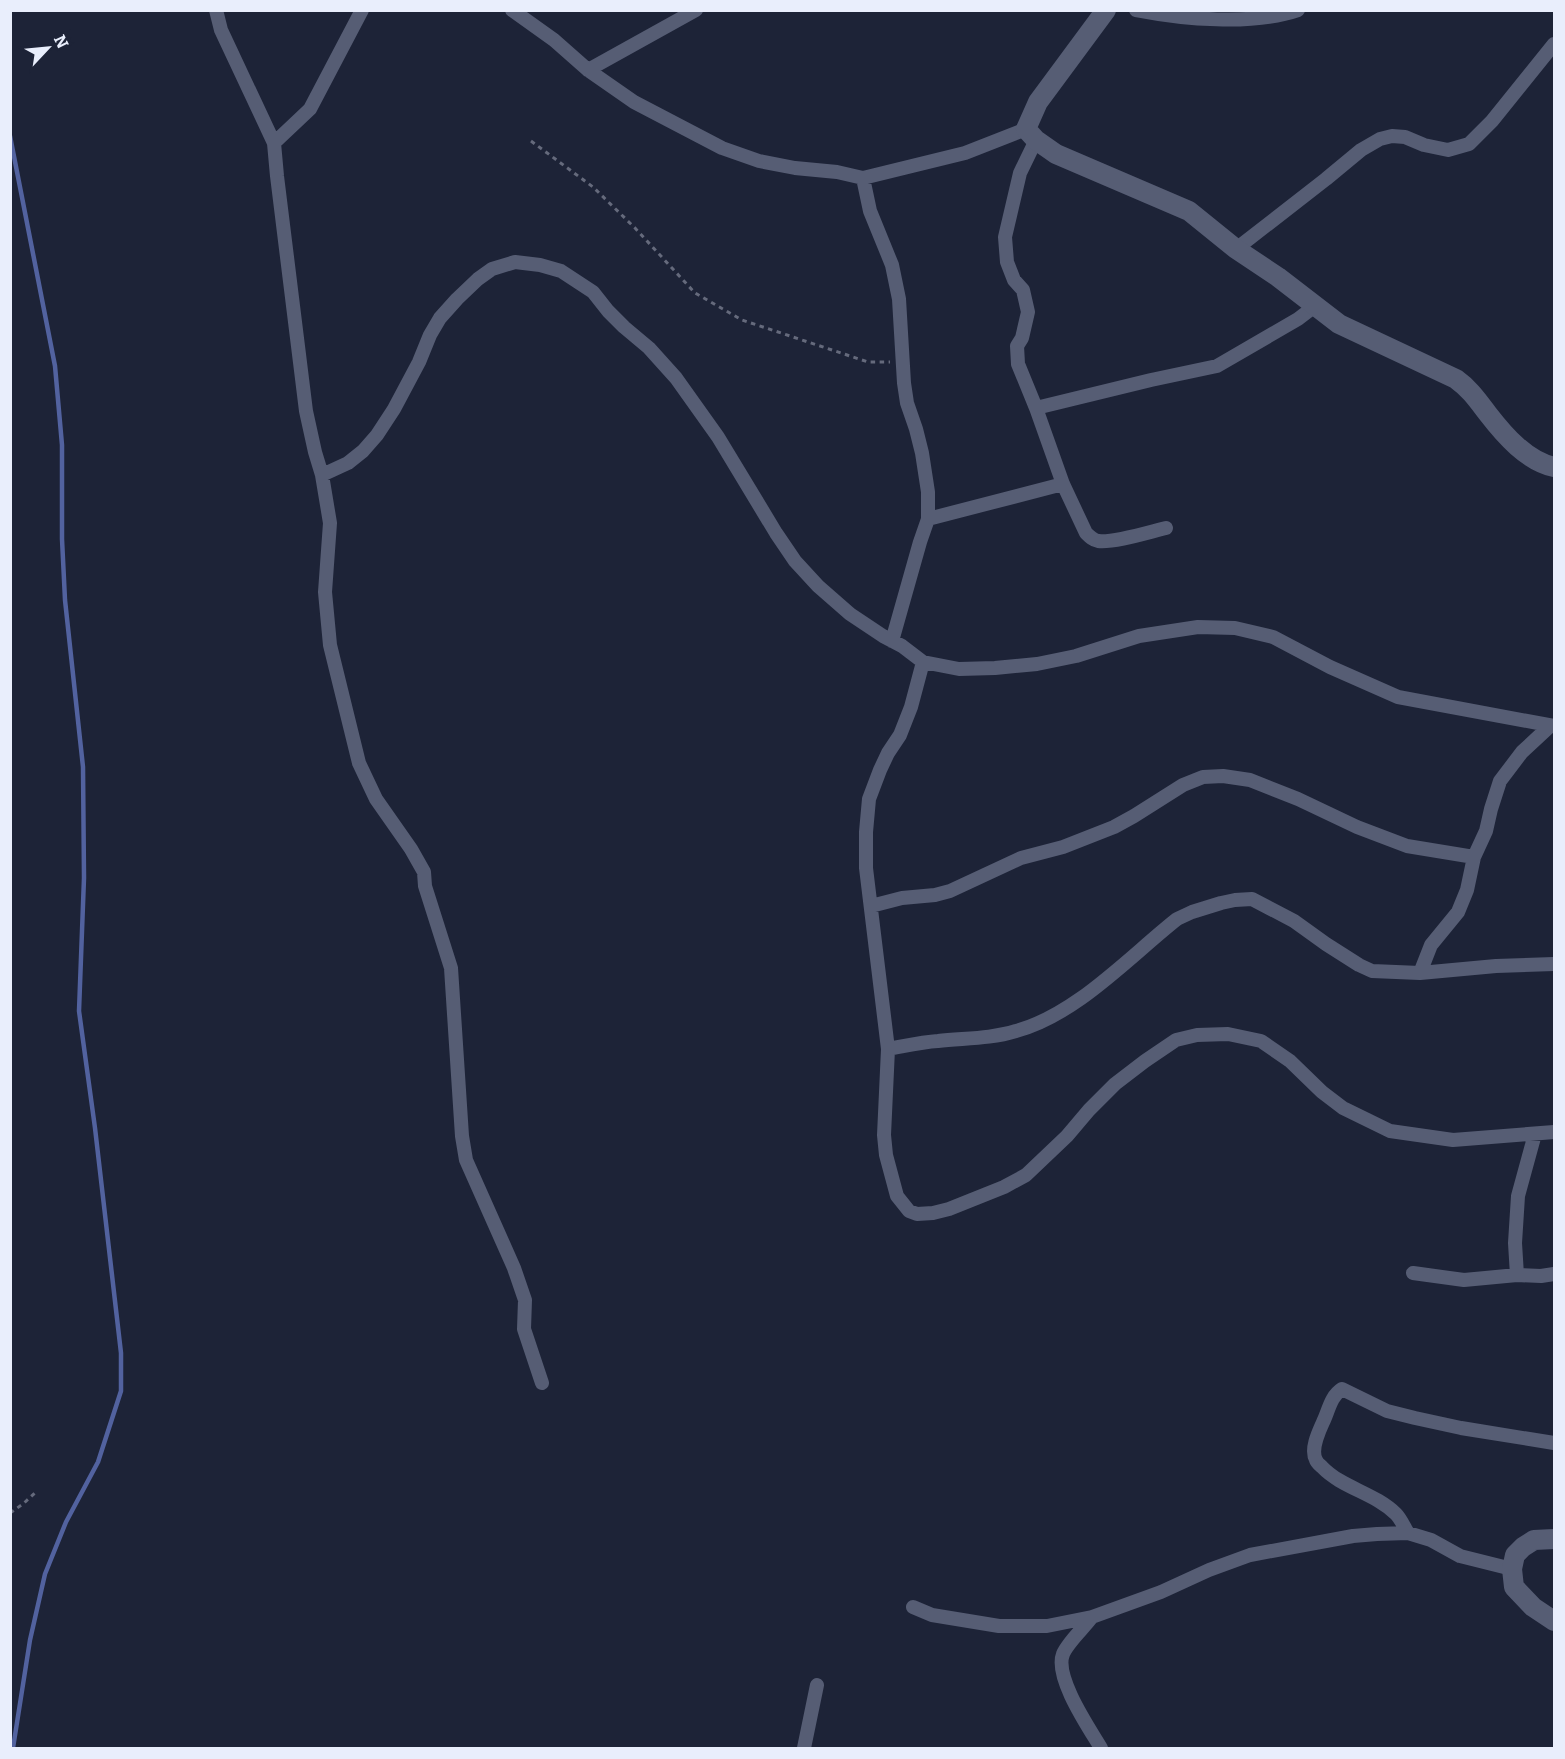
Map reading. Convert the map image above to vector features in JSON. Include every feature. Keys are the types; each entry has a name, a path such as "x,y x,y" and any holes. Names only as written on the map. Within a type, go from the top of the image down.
{"main road":[{"path":"1106,10 1038,102 1031,134 1056,154 1189,211 1236,249 1339,324 1461,383 1475,396 1518,447 1532,458 1554,467"},
{"path":"1554,1539 1534,1540 1523,1547 1515,1555 1512,1569 1515,1587 1533,1607 1554,1621"}],"street":[{"path":"216,10 221,30 274,143 306,411 322,475 330,522 325,592 330,645 352,738 359,764 376,799 424,872 425,886 452,968 462,1136 466,1160 514,1268 525,1300 524,1329 542,1383"},
{"path":"274,143 310,109 362,10"},
{"path":"512,10 554,40 588,70 634,102 722,148 759,161 863,178 1031,134"},
{"path":"588,70 696,10"},
{"path":"1136,10 1170,17 1271,16 1298,10"},
{"path":"1236,249 1361,150 1380,139 1392,136 1405,137 1424,145 1448,150 1469,144 1492,121 1554,44"},
{"path":"1031,134 1005,237 1007,262 1014,280 1023,290 1028,312 1022,338 1017,346 1018,364 1063,484 1091,539 1100,541 1116,539 1166,528"},
{"path":"863,178 870,211 892,265 897,288 907,404 922,453 928,492 928,519 892,641"},
{"path":"322,475 348,463 377,435 394,409 435,327 457,299 492,269 515,262 540,265 561,271 593,291 608,311 650,348 676,378 718,437 745,484 795,561 818,586 850,614 923,662 959,669 1037,664 1076,656 1139,636 1198,627 1234,628 1274,637 1330,667 1398,697 1552,726"},
{"path":"1036,408 1217,366 1298,319 1315,306"},
{"path":"928,519 1063,484"},
{"path":"923,662 911,707 900,735 884,761 869,799 866,832 866,868 888,1049 884,1135 886,1155 897,1196 909,1211 917,1214 949,1209 1004,1187 1026,1174 1067,1136 1115,1084 1176,1040 1197,1035 1228,1034 1261,1041 1290,1061 1322,1092 1343,1108 1389,1131 1453,1140 1554,1132"},
{"path":"1420,973 1431,945 1458,912 1467,890 1474,857 1486,831 1500,781 1522,753 1552,726"},
{"path":"871,906 902,898 950,891 1020,858 1063,847 1114,827 1183,785 1203,777 1213,776 1250,780 1298,799 1357,827 1407,846 1474,857"},
{"path":"888,1049 1015,1032 1034,1024 1069,1006 1086,994 1178,920 1192,912 1235,900 1252,899 1268,906 1372,971 1420,973 1496,966 1554,964"},
{"path":"1517,1275 1515,1243 1518,1196 1535,1134"},
{"path":"1413,1273 1464,1280 1554,1274"},
{"path":"1408,1533 1396,1514 1327,1472 1316,1460 1314,1451 1318,1433 1332,1399 1338,1391 1342,1389 1388,1411 1415,1418 1554,1443"},
{"path":"914,1607 932,1615 999,1626 1047,1626 1092,1617 1161,1592 1209,1570 1250,1555 1353,1536 1408,1533 1431,1540 1460,1556 1512,1569"},
{"path":"1092,1617 1064,1651 1061,1662 1064,1677 1074,1701 1101,1749"},
{"path":"804,1749 817,1684"}],"path":[{"path":"531,141 593,187 635,228 695,293 742,320 868,362 903,362"},
{"path":"10,1513 37,1491"}],"waterway":[{"path":"10,136 55,366 62,445 62,539 65,600 83,767 84,878 79,1011 121,1353 121,1391 98,1462 66,1522 45,1574 30,1640 13,1748"}]}
